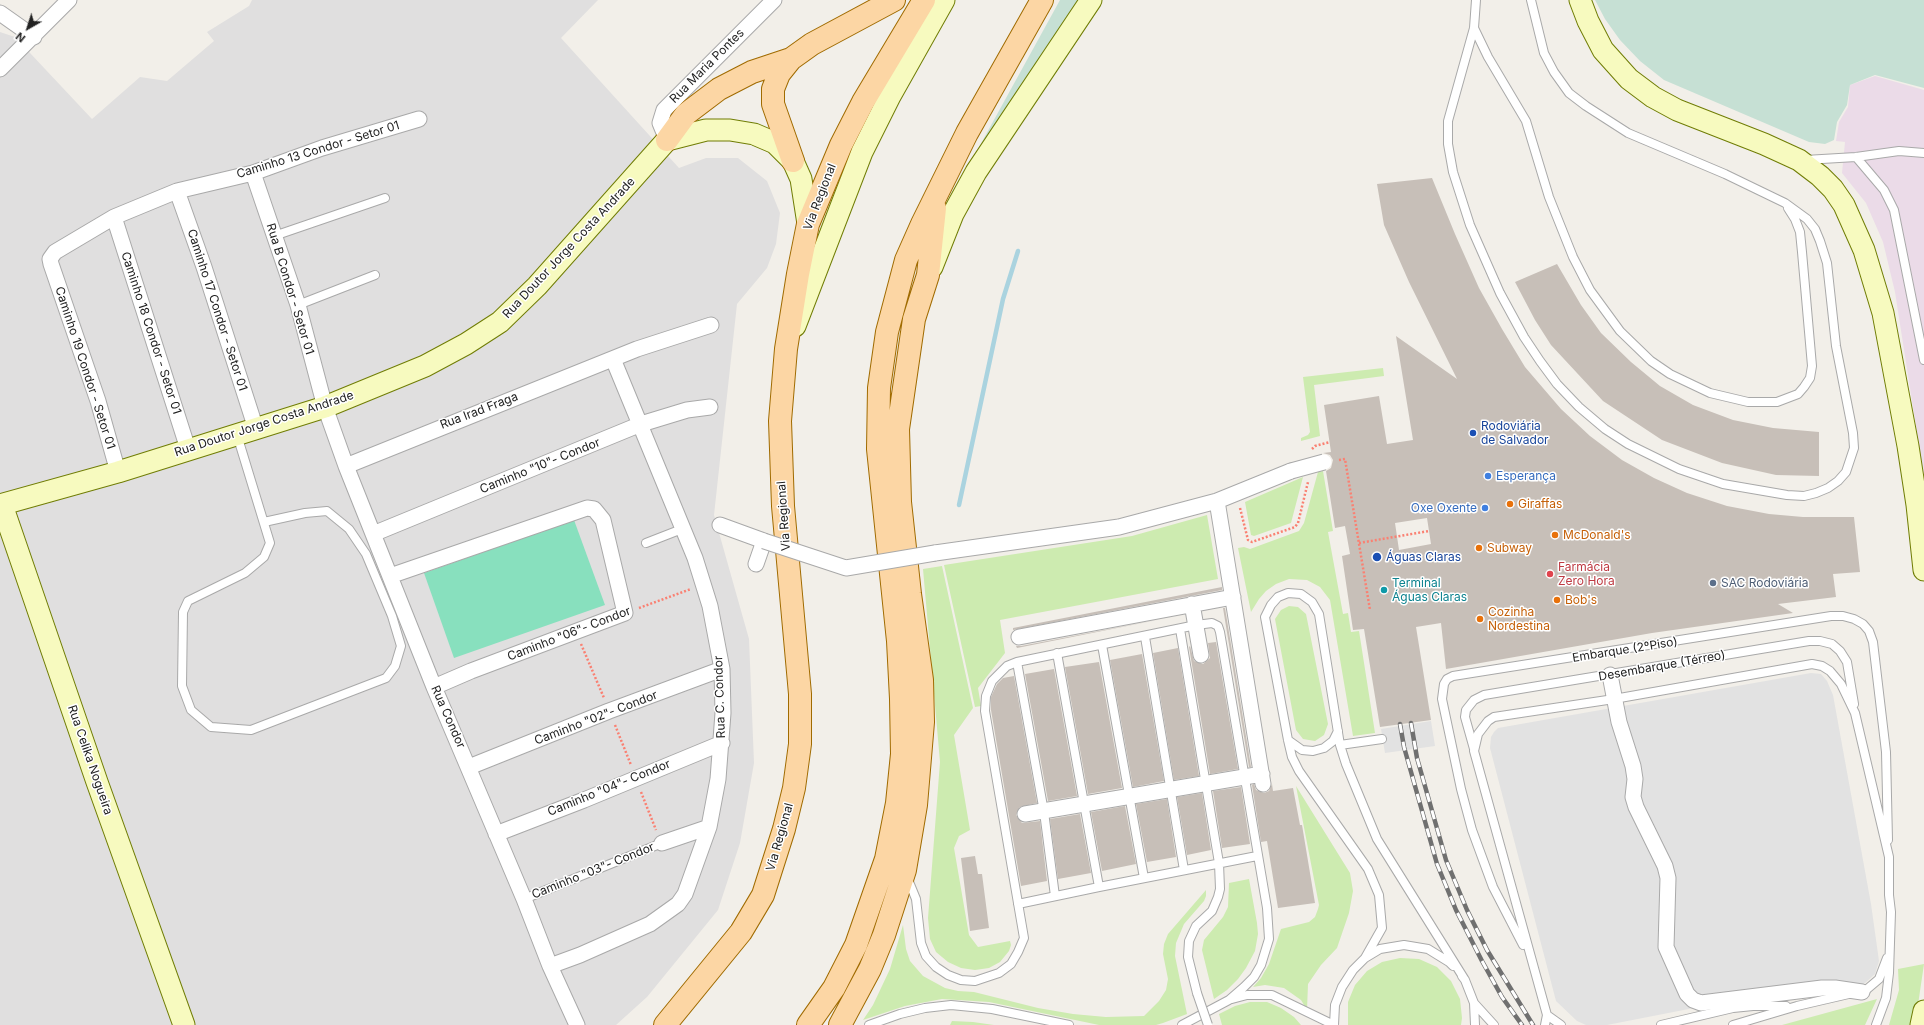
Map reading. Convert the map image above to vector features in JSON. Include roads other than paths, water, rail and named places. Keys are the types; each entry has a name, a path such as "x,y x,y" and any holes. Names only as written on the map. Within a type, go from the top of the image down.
{"main road":[{"path":"808,224 801,179 773,104 773,89 778,74 791,59 812,44 894,0"},
{"name":"Via Regional","path":"665,1025 741,932 763,895 784,829 794,788 800,744 800,694 780,459 780,421 786,349 808,224 841,145 863,102 924,0"},
{"path":"786,349 862,152 890,96 944,0"},
{"path":"808,1025 834,988 856,945 886,859 897,803 902,754 898,641 878,449 879,388 886,332 906,260 937,192 967,133 1042,0"},
{"path":"840,1025 870,969 884,935 904,870 916,805 923,722 922,680 910,594 900,502 898,429 914,319 928,275 954,214 976,172 1091,0"},
{"path":"1580,0 1588,21 1603,50 1629,79 1653,97 1677,110 1764,144 1799,160 1820,176 1833,189 1844,205 1864,250 1883,313 1897,382 1917,505 1924,570"},
{"path":"667,140 686,114 719,89 752,72 791,59"},
{"path":"667,140 706,130 730,130 754,134 775,143 793,161"},
{"name":"Rua Doutor Jorge Costa Andrade","path":"1,502 118,472 325,407 425,366 466,344 500,322 537,286 667,140"},
{"path":"928,275 937,192"},
{"name":"Rua Celika Nogueira","path":"1,502 95,775 184,1025"},
{"path":"1921,1025 1924,1011"}],"street":[{"path":"0,69 34,37 69,0"},
{"name":"Rua Maria Pontes","path":"667,140 660,123 664,110 774,0"},
{"path":"0,13 34,37"},
{"name":"Caminho 13 Condor - Setor 01","path":"51,264 50,259 55,252 114,217 177,191 253,173 322,148 419,119"},
{"name":"Rua B Condor - Setor 01","path":"253,173 298,305 325,407"},
{"name":"Caminho 17 Condor - Setor 01","path":"177,191 204,267 256,429"},
{"name":"Caminho 18 Condor - Setor 01","path":"114,217 188,449"},
{"name":"Caminho 19 Condor - Setor 01","path":"51,264 98,401 118,472"},
{"name":"Rua Irad Fraga","path":"346,466 638,349 712,325"},
{"name":"Rua C. Condor","path":"550,966 580,955 650,924 678,904 685,894 709,827 718,779 722,743 722,669 710,606 704,584 641,424 613,359"},
{"name":"Rua Condor","path":"325,407 346,466 434,687 469,767 575,1024"},
{"name":"Caminho \"10\"- Condor","path":"373,534 641,424 687,410 710,407"},
{"path":"720,525 846,568 935,553 1119,527 1218,506 1318,459"},
{"path":"1025,814 1085,805 1245,776 1263,779 1218,506"},
{"name":"Caminho \"06\"- Condor","path":"390,576 587,508 594,509 603,520 625,613 434,687"},
{"path":"756,564 764,541"},
{"path":"1019,637 1233,597"},
{"path":"1192,604 1201,655"},
{"name":"Caminho \"02\"- Condor","path":"469,767 609,711 722,669"},
{"path":"1610,675 1619,722 1633,766 1635,779 1633,796 1636,807 1665,866 1668,878 1666,947 1687,994 1693,1000 1701,1003 1760,997 1822,988 1835,988 1862,992"},
{"name":"Caminho \"04\"- Condor","path":"496,834 584,800 722,743"},
{"path":"662,843 709,827"}],"lane":[{"path":"1476,0 1474,28 1448,121 1448,144 1452,172 1470,225 1503,298 1524,337 1540,361 1557,384 1579,407 1628,444 1679,469 1747,489 1787,495 1804,496 1828,488 1838,481 1846,472 1851,461 1854,448 1853,433 1836,346 1827,264 1815,229 1807,219 1785,203 1731,177 1628,133 1586,106 1569,93 1554,72 1544,53 1531,0"},
{"path":"1474,28 1488,57 1526,121 1549,197 1573,257 1590,290 1620,331 1652,361 1670,374 1710,393 1748,402 1777,402 1798,394 1804,387 1810,378 1812,366 1800,232 1796,219 1785,203"},
{"path":"1799,160 1856,157 1899,151 1924,153"},
{"path":"1856,157 1884,190 1894,210 1924,360"},
{"path":"274,236 385,198"},
{"path":"298,305 375,275"},
{"path":"237,435 270,543 264,557 245,573 188,601 183,612 182,686 191,710 211,727 252,730 386,678 395,666 401,646 392,616 366,554 349,529 327,511 305,513 264,522"},
{"path":"646,543 682,529"},
{"path":"1365,958 1382,928 1379,895 1368,869 1299,771 1292,757 1288,740 1265,617 1271,605 1278,597 1288,593 1301,594 1312,602 1319,614 1340,745 1346,764 1377,839 1465,980 1474,1003 1475,1025"},
{"name":"Embarque (2ºPiso)","path":"1531,960 1493,888 1472,830 1461,789 1442,698 1442,691 1447,679 1460,674 1651,646 1830,616 1843,616 1854,619 1863,624 1869,631 1873,642 1877,667 1886,752 1889,857"},
{"path":"904,870 916,899 921,943 926,956 936,967 948,975 962,980 975,981 988,978 999,973 1010,964 1018,952 1024,938 985,711 986,696 992,681 1007,666 1017,662 1212,623 1218,626 1220,632 1268,915 1269,939 1261,965 1254,977 1229,1000"},
{"path":"1180,629 1219,863 1220,889 1218,897 1212,911 1196,926 1189,941 1188,957 1197,993 1208,1025"},
{"path":"1145,637 1184,870"},
{"name":"Desembarque (Térreo)","path":"1531,960 1465,717 1466,710 1474,700 1484,695 1809,641 1820,641 1832,644 1840,651 1847,662 1855,713 1889,857 1891,945"},
{"path":"1102,645 1144,878"},
{"path":"1058,653 1099,886"},
{"path":"1017,662 1044,812 1056,896"},
{"name":"Desembarque (Térreo)","path":"1474,751 1478,734 1488,721 1494,717 1614,699 1812,664 1822,666 1830,671 1840,684 1855,713"},
{"path":"1288,740 1302,750 1313,751 1324,748 1332,742 1338,731"},
{"path":"1340,745 1382,739"},
{"name":"Caminho \"03\"- Condor","path":"524,899 662,843"},
{"path":"1018,904 1099,886 1257,856"},
{"path":"1182,1025 1229,1000 1247,995 1272,995 1334,1025 1335,1005 1342,987 1353,970 1365,958 1380,949 1404,945 1428,949 1449,962 1465,980"},
{"path":"1733,1025 1797,1006 1862,992 1871,987 1879,979 1891,945"},
{"path":"1876,1025 1881,1015 1887,993 1891,945"},
{"path":"1531,960 1547,1015 1546,1025"},
{"path":"1474,1003 1494,1025"},
{"path":"869,1025 900,1014 925,1008 951,1005 992,1009 1069,1025"},
{"path":"1661,1025 1734,1008 1753,1006 1797,1006"},
{"path":"1547,1015 1561,1025"}],"waterway":[{"path":"959,505 1003,299 1018,251"}],"railway":[{"path":"1411,723 1417,758 1446,860 1467,910 1487,950 1533,1025"},
{"path":"1400,724 1404,747 1437,864 1456,910 1482,961 1502,997 1522,1025"}],"place":[{"name":"Rodoviária de Salvador","path":"1473,433"},
{"name":"Esperança","path":"1488,476"},
{"name":"Giraffas","path":"1510,504"},
{"name":"Oxe Oxente","path":"1485,508"},
{"name":"McDonald's","path":"1555,535"},
{"name":"Subway","path":"1479,548"},
{"name":"Águas Claras","path":"1377,557"},
{"name":"Farmácia Zero Hora","path":"1550,574"},
{"name":"SAC Rodoviária","path":"1713,583"},
{"name":"Terminal Águas Claras","path":"1384,590"},
{"name":"Bob's","path":"1557,600"},
{"name":"Cozinha Nordestina","path":"1480,619"}]}
